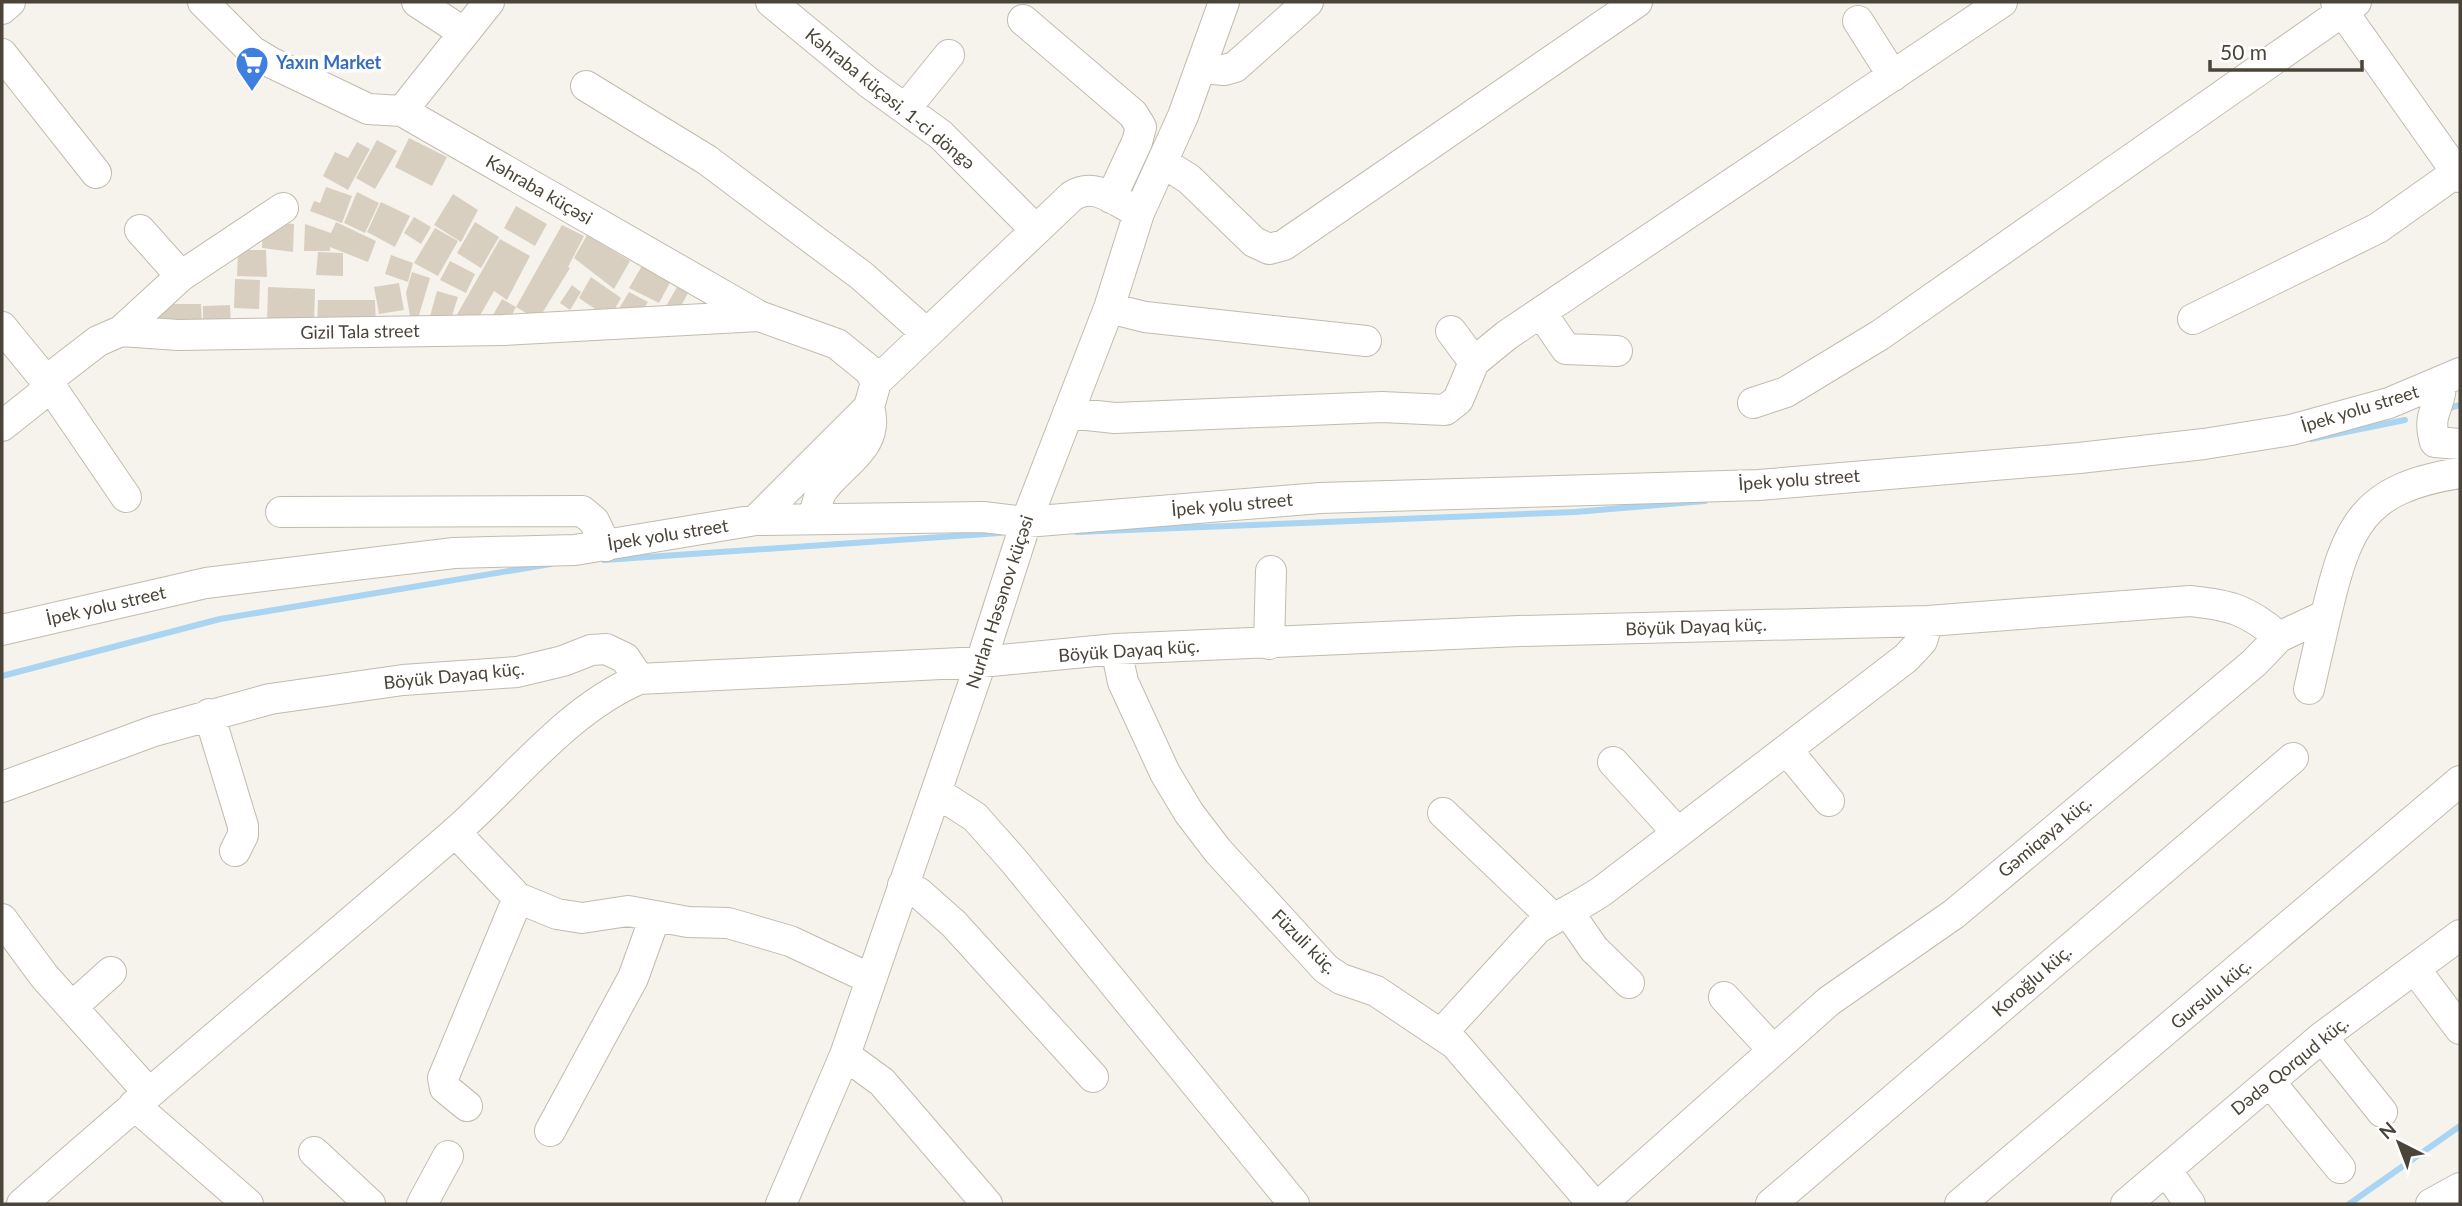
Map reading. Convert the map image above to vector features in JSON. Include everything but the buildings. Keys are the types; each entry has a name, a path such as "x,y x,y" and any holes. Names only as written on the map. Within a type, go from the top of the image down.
{"street":[{"path":"2,9 10,2"},
{"name":"Kəhraba küçəsi","path":"203,2 252,51 272,63 368,109 402,111 759,316 837,344 869,370 872,395"},
{"path":"417,2 463,32"},
{"path":"402,111 489,2"},
{"name":"Kəhraba küçəsi, 1-ci döngə","path":"771,2 868,82 906,108 975,167 1036,230"},
{"name":"Nurlan Həsənov küçəsi","path":"781,1204 845,1055 981,662 1026,522 1110,308 1139,213 1202,68 1224,2"},
{"path":"1202,68 1235,67 1308,2"},
{"path":"1161,162 1189,178 1254,242 1269,249 1284,245 1637,2"},
{"path":"1068,413 1115,418 1382,407 1445,410 1458,400 1474,362 1507,335 1542,314 2002,2"},
{"path":"1753,403 1786,392 1880,335 2345,5 2458,174 2378,228 2193,319"},
{"path":"1023,20 1133,114 1140,127 1137,142 1111,198"},
{"path":"1858,21 1893,76"},
{"path":"2,54 96,173"},
{"path":"906,108 948,55"},
{"path":"586,86 707,160 862,276 926,333"},
{"path":"756,520 926,333 1083,189 1093,188 1139,213"},
{"path":"2,426 89,347 121,331 181,276 283,208"},
{"path":"140,230 181,276"},
{"path":"1110,308 1145,317 1366,341"},
{"path":"1542,314 1566,349 1617,351"},
{"name":"Gizil Tala street","path":"121,331 178,335 503,330 759,316"},
{"path":"2,327 49,384 126,497"},
{"path":"1451,331 1474,362"},
{"path":"2450,378 2430,424 2435,442 2460,444"},
{"name":"İpek yolu street","path":"2,630 206,583 454,553 575,550 756,520 983,517 1026,522 1320,498 1759,485 2079,457 2204,444 2291,430 2389,402 2450,378"},
{"path":"814,518 824,489 858,456 867,442 871,426 872,395"},
{"path":"2309,689 2343,549 2354,527 2370,508 2406,487 2460,473"},
{"path":"281,512 582,511 594,521 606,546"},
{"path":"1269,644 1271,571"},
{"name":"Böyük Dayaq küç.","path":"2,787 154,731 270,699 370,684 517,672 562,661 591,650 616,652 631,665 639,679 981,662 1116,649 1519,631 1928,621 2190,601 2225,604 2241,610 2279,637"},
{"name":"Gəmiqaya küç.","path":"1601,1204 1829,1001 1954,914 2254,663 2279,637 2326,615"},
{"path":"1442,1033 1521,945 1678,833 1906,658 1922,641 1928,621"},
{"name":"Füzuli küç.","path":"1116,649 1122,682 1165,773 1189,813 1218,851 1326,969 1341,979 1377,991 1416,1021 1442,1033 1470,1060 1593,1204"},
{"path":"22,1204 455,832 582,713 609,692 639,679"},
{"path":"209,714 243,827 243,835 234,851"},
{"path":"1787,750 1829,801"},
{"name":"Koroğlu küç.","path":"1771,1204 2293,758"},
{"path":"1613,762 1678,833"},
{"name":"Gursulu küç.","path":"1960,1204 2460,781"},
{"path":"936,792 975,817 1014,860 1294,1204"},
{"path":"1443,814 1561,916 1629,982"},
{"path":"455,832 518,898 557,914 582,918 614,911 729,923 790,941 871,979"},
{"path":"903,885 919,892 954,924 1093,1077"},
{"path":"467,1106 445,1088 443,1078 518,898"},
{"path":"550,1131 633,978 655,917"},
{"path":"2,919 141,1099 248,1204"},
{"name":"Dədə Qorqud küç.","path":"2126,1204 2322,1037 2460,935"},
{"path":"2415,970 2460,1029"},
{"path":"72,1007 111,972"},
{"path":"1724,997 1772,1049"},
{"path":"2322,1037 2382,1112"},
{"path":"845,1055 882,1082 987,1204"},
{"path":"2270,1082 2340,1168"},
{"path":"314,1152 370,1204"},
{"path":"422,1204 448,1156"},
{"path":"2166,1170 2190,1204"},
{"path":"2431,1204 2460,1188"},
{"path":"2,1198 8,1204"}],"waterway":[{"path":"2445,409 2460,405"},
{"path":"2311,439 2405,420"},
{"path":"1077,532 1575,512 1705,501"},
{"path":"604,560 1000,533"},
{"path":"2,676 220,619 551,564"},
{"path":"2349,1204 2460,1126"}],"place":[{"name":"Yaxın Market","path":"252,93"}]}
